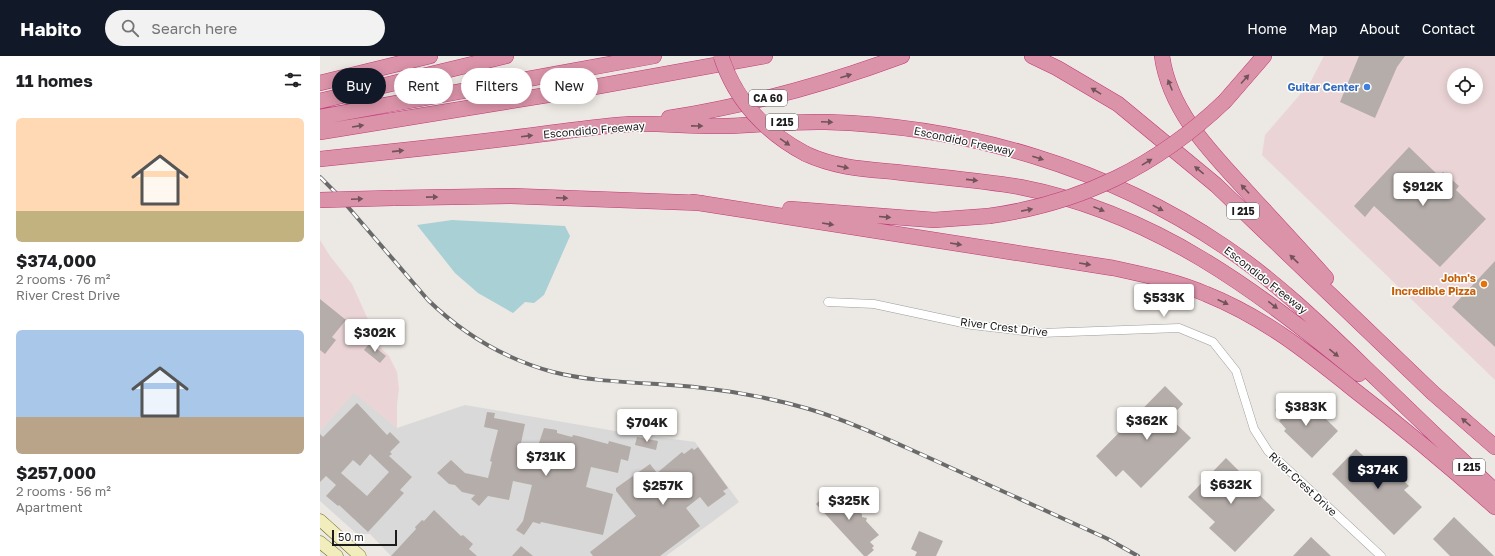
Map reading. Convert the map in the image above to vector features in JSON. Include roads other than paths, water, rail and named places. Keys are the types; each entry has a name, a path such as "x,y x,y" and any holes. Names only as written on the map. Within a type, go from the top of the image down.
{"highway":[{"path":"320,83 430,56"},
{"path":"320,101 506,56"},
{"path":"320,117 654,56"},
{"path":"721,56 733,86 759,120 783,140 819,160 852,169 1021,187 1091,207 1170,240 1207,261 1268,301 1442,442"},
{"path":"320,132 580,90 765,56"},
{"name":"CA 60","path":"630,124 747,103 826,82 902,56"},
{"name":"I 215","path":"1032,56 1057,68 1118,104 1216,184 1433,393 1495,447"},
{"path":"1162,56 1169,82 1182,113 1201,140 1433,393"},
{"path":"320,200 511,196 693,202 927,220 988,216 1035,208 1062,201 1116,179 1166,150 1201,123 1225,101 1264,56"},
{"name":"Escondido Freeway","path":"320,158 630,124 727,126 778,122 826,122 872,125 932,132 990,144 1036,157 1091,176 1182,221 1250,265 1314,318 1495,491"},
{"path":"693,202 1113,268 1166,280 1206,294 1245,312 1289,338 1400,425 1495,507"}],"main road":[{"path":"320,520 360,556"},
{"path":"320,542 336,556"}],"street":[{"name":"River Crest Drive","path":"828,302 874,304 972,325 1041,333 1179,328 1213,342 1236,371 1254,429 1268,451 1381,556"}],"water":[{"path":"452,220 565,226 570,236 544,295 534,303 525,302 513,313 478,293 455,273 417,225"}],"railway":[{"path":"320,177 336,193 428,300 470,334 518,360 535,367 571,376 608,381 703,388 756,396 809,409 882,437 1108,539 1138,556"}],"place":[{"name":"Guitar Center","path":"1367,87"},
{"name":"John's Incredible Pizza","path":"1484,284"}]}
